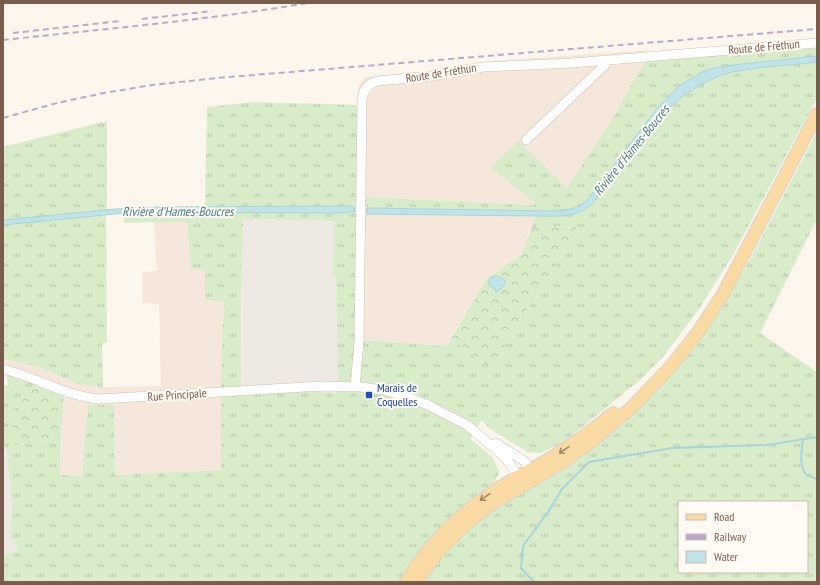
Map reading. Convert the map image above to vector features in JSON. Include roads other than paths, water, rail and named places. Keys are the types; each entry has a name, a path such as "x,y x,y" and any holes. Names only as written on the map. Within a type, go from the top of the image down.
{"main road":[{"path":"416,582 439,551 464,526 521,481 533,474 561,463 603,432 631,408 661,378 686,348 712,312 730,281 817,114"},
{"path":"406,582 427,552 455,521 494,491 521,481"}],"street":[{"name":"Route de Fréthun","path":"355,386 359,342 362,102 366,87 371,83 377,81 432,76 483,67 605,60 817,43"},
{"path":"526,140 605,65 605,60"},
{"name":"Rue Principale","path":"3,369 25,375 74,394 99,399 299,387 355,386 382,390 417,400 447,414 472,429"},
{"path":"472,429 518,456 527,464 533,474"},
{"path":"472,429 509,462 521,481"}],"water":[{"name":"Rivière d'Hames-Boucres","path":"817,56 817,62 756,68 733,72 722,75 696,88 672,105 658,118 594,202 582,211 575,214 552,216 367,214 367,208 552,211 567,210 576,207 588,199 658,107 679,86 700,73 710,69"},
{"name":"Rivière d'Hames-Boucres","path":"353,206 355,211 344,213 155,212 115,214 3,225 3,220 116,209 159,207"},
{"path":"494,276 500,277 505,281 502,288 496,292 495,289 488,284 490,278"}],"waterway":[{"path":"534,582 521,568 523,546 548,512 562,489 589,462 672,448 767,445 817,437"},
{"path":"803,439 801,458 802,468 807,475 817,479"}],"railway":[{"path":"3,40 194,19 308,3"},
{"path":"142,19 212,11"},
{"path":"13,33 120,21"},
{"path":"3,118 57,103 152,85 217,78 817,29"}],"place":[{"name":"Marais de Coquelles","path":"369,395"}]}
